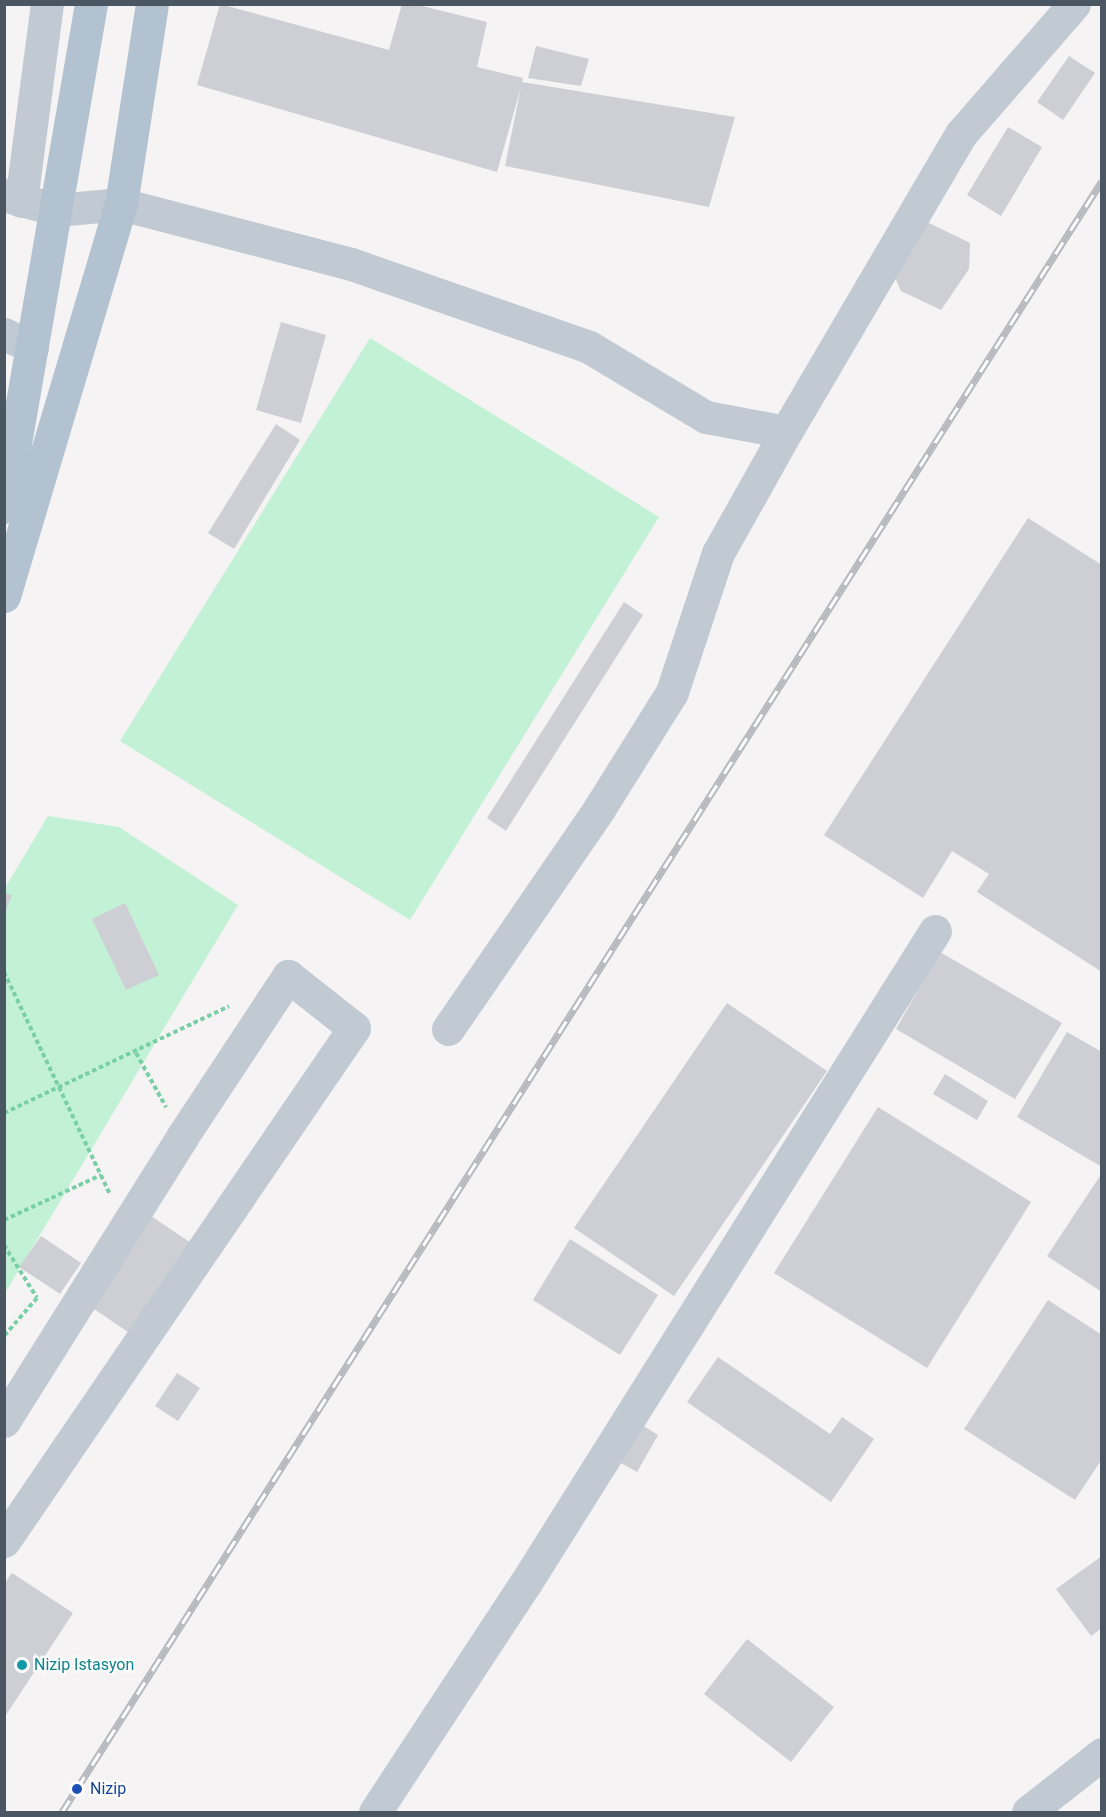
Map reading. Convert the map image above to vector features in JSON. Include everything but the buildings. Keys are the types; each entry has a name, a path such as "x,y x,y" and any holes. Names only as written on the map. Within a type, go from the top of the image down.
{"main road":[{"path":"4,507 18,341 57,210 91,4"},
{"path":"4,596 121,204 153,4"}],"street":[{"path":"47,4 13,198 57,210 121,204 351,264 589,347 706,417 786,432"},
{"path":"448,1029 599,809 672,692 718,553 786,432 962,134 1074,4"},
{"path":"375,1812 525,1584 935,931"},
{"path":"4,1421 126,1230 182,1137 288,976 354,1028 4,1541"},
{"path":"1028,1812 1101,1754"}],"path":[{"path":"4,972 126,1230"},
{"path":"4,1113 136,1053 237,1002"},
{"path":"136,1053 182,1137"},
{"path":"4,1220 101,1175"},
{"path":"4,1245 37,1298 4,1336"}],"green space":[{"path":"370,338 659,517 410,920 120,741"},
{"path":"48,816 119,827 238,905 5,1293 5,888"}],"railway":[{"path":"62,1812 1102,181"}],"place":[{"name":"Nizip Istasyon","path":"22,1665"},
{"name":"Nizip","path":"77,1789"}]}
